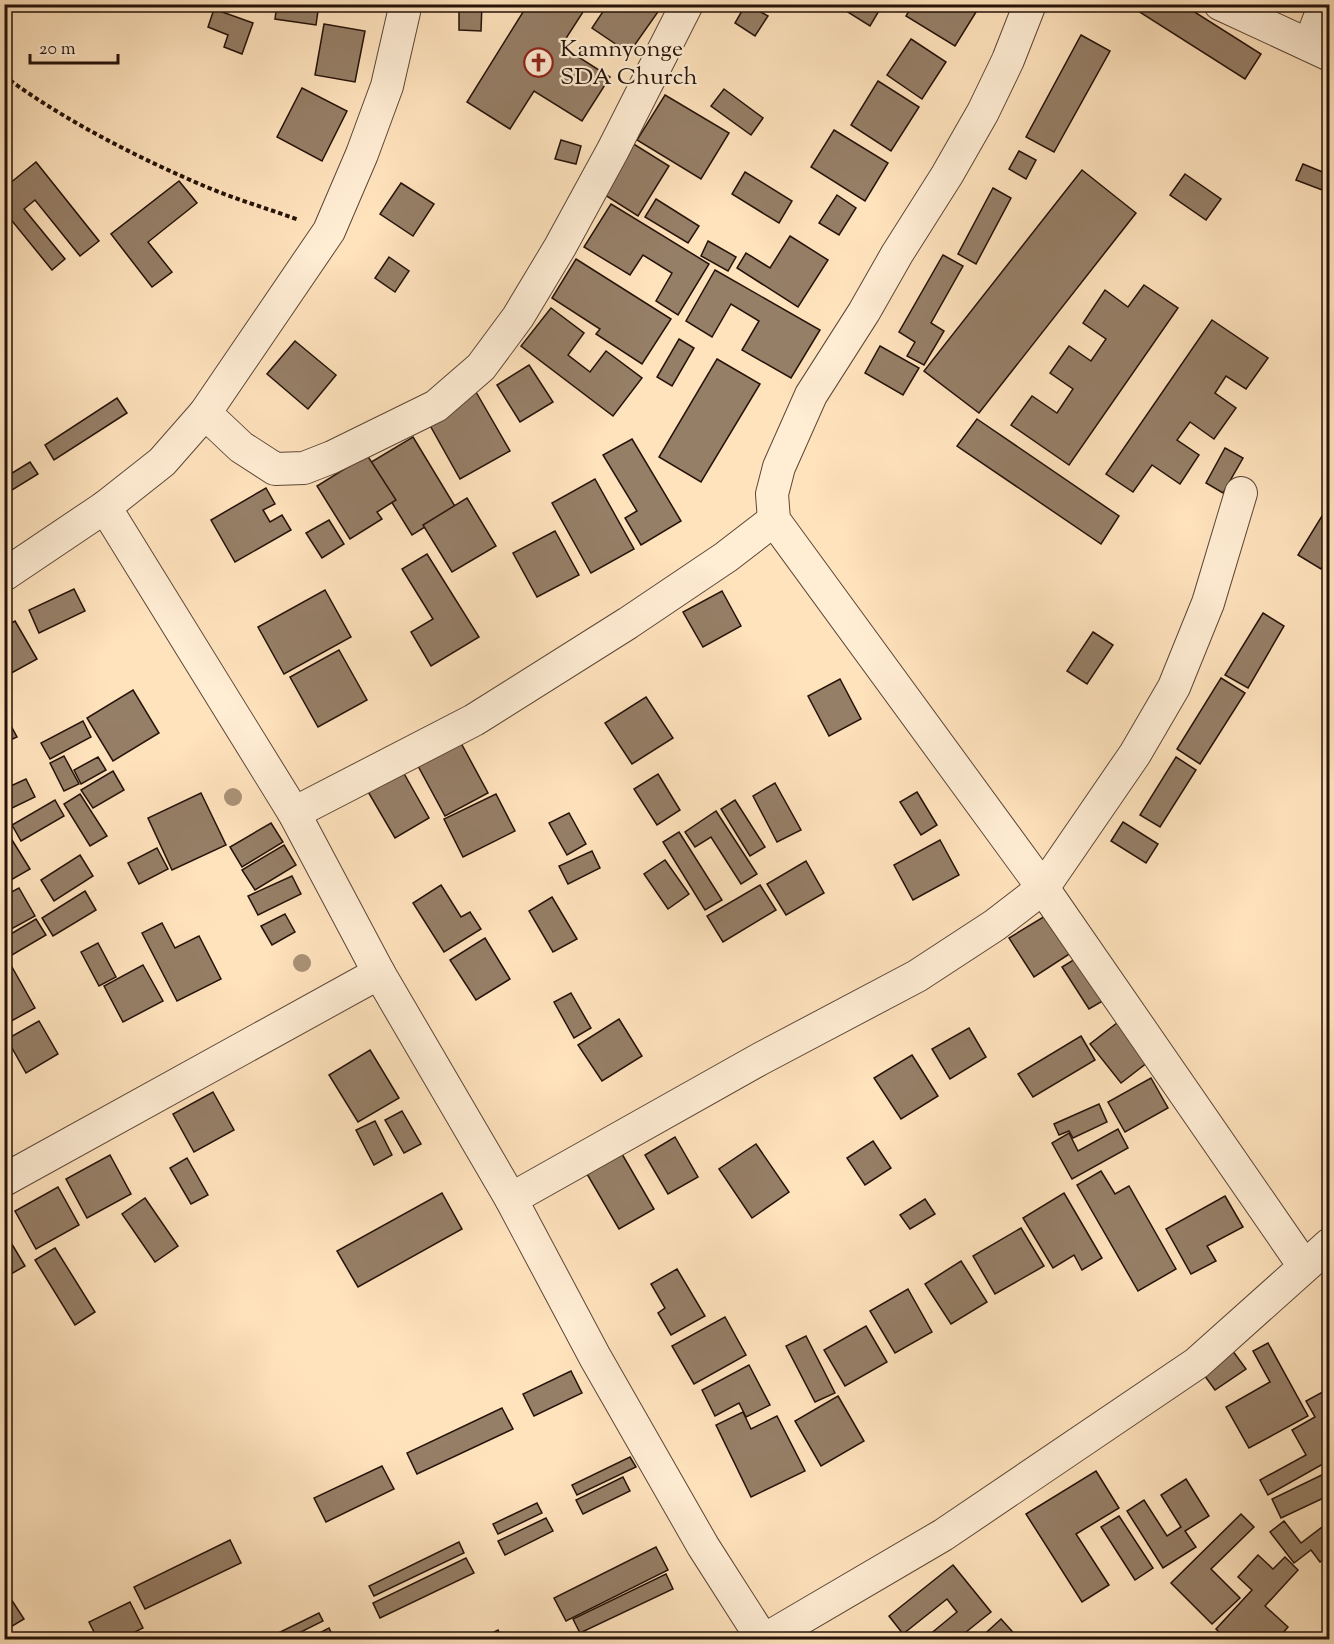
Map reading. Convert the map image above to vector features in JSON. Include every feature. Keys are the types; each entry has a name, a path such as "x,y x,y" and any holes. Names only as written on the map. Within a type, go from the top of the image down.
{"street":[{"path":"4,575 105,507 162,462 205,413 329,231 362,154 387,86 405,4"},
{"path":"205,413 241,447 275,469 304,468 332,457 436,406 481,367 518,317 560,247 613,150 687,4"},
{"path":"1029,4 1008,60 978,121 811,396 779,467 772,494 774,520 1044,888 1304,1266"},
{"path":"1220,4 1319,50 1324,4"},
{"path":"511,1199 760,1059 917,976 995,925 1044,888 1135,754 1174,687 1208,603 1241,493"},
{"path":"105,507 294,813 379,972 511,1199 595,1357 702,1546 763,1640 943,1535 1197,1363 1329,1244"},
{"path":"294,813 474,720 628,623 726,557 774,520"},
{"path":"4,1180 379,972"}],"path":[{"path":"4,76 76,123 135,154 209,188 329,231"}],"building":[{"path":"277,4 295,4 295,8 318,11 316,25 275,19"},
{"path":"459,4 482,4 481,31 459,30"},
{"name":"Kamnyonge SDA Church","path":"528,4 571,4 583,12 561,46 610,77 582,121 534,91 510,129 467,102"},
{"path":"608,4 653,4 660,9 629,53 592,28"},
{"path":"746,4 768,16 755,36 735,23"},
{"path":"835,4 883,4 870,26"},
{"path":"913,4 981,4 955,46 906,16"},
{"path":"1127,4 1182,4 1261,54 1245,79"},
{"path":"214,9 253,23 242,54 224,47 228,35 208,27"},
{"path":"324,24 365,31 355,82 315,75"},
{"path":"1081,35 1110,51 1054,152 1026,137"},
{"path":"911,39 946,62 922,99 887,75"},
{"path":"878,81 919,107 891,151 851,125"},
{"path":"302,88 347,111 322,161 277,137"},
{"path":"724,89 763,118 751,135 711,106"},
{"path":"665,95 729,133 701,179 637,140"},
{"path":"834,130 888,163 865,201 811,167"},
{"path":"624,138 669,166 638,216 594,188"},
{"path":"561,140 581,146 576,164 555,159"},
{"path":"1019,151 1036,160 1026,179 1009,169"},
{"path":"36,162 99,241 80,256 35,200 24,209 65,259 52,270 4,211 4,188"},
{"path":"1303,164 1330,175 1330,193 1296,180"},
{"path":"1082,170 1136,213 979,413 924,371"},
{"path":"745,172 792,201 779,223 732,194"},
{"path":"1185,174 1221,199 1206,220 1170,195"},
{"path":"179,181 197,203 148,242 172,272 152,287 111,234"},
{"path":"401,183 434,204 413,236 380,214"},
{"path":"993,188 1011,198 976,264 958,254"},
{"path":"837,195 856,208 839,235 819,223"},
{"path":"656,199 699,226 688,243 645,217"},
{"path":"611,204 709,264 678,315 656,301 672,273 643,255 630,275 584,247"},
{"path":"790,236 828,260 798,307 737,268 746,253 770,268"},
{"path":"708,241 736,257 728,271 701,256"},
{"path":"943,255 963,266 931,323 944,331 924,365 907,356 915,342 899,332"},
{"path":"389,257 409,271 395,292 375,278"},
{"path":"576,259 671,319 642,364 596,334 600,329 552,298"},
{"path":"715,270 820,330 791,378 742,350 759,321 731,304 712,337 686,321"},
{"path":"1144,285 1178,308 1069,465 1011,425 1032,396 1057,413 1073,389 1050,373 1069,346 1091,361 1106,339 1083,323 1105,290 1128,307"},
{"path":"551,308 584,333 568,355 590,372 606,351 642,378 613,416 521,346"},
{"path":"1212,320 1268,358 1246,389 1226,376 1215,393 1236,408 1214,439 1190,422 1177,440 1199,455 1180,484 1152,465 1133,492 1106,474"},
{"path":"679,339 694,348 672,386 657,377"},
{"path":"295,341 336,375 308,409 267,374"},
{"path":"880,346 919,368 903,395 865,373"},
{"path":"717,359 760,384 701,482 659,457"},
{"path":"529,365 553,402 520,422 497,385"},
{"path":"476,392 510,451 460,479 427,420"},
{"path":"117,398 127,413 54,460 45,445"},
{"path":"977,419 1119,516 1101,544 957,446"},
{"path":"413,437 456,508 412,535 368,464"},
{"path":"632,439 681,521 641,545 625,518 637,511 603,455"},
{"path":"1225,448 1243,458 1223,493 1206,483"},
{"path":"367,455 396,500 377,512 382,519 350,539 317,486"},
{"path":"30,462 38,474 4,495 4,478"},
{"path":"595,479 634,549 591,573 552,503"},
{"path":"266,488 275,504 263,510 270,522 282,515 291,530 235,562 211,520"},
{"path":"467,498 496,546 452,572 423,525"},
{"path":"1330,503 1330,555 1321,569 1298,555"},
{"path":"329,520 344,544 322,558 306,533"},
{"path":"555,531 579,575 537,597 513,553"},
{"path":"427,554 479,637 431,666 411,632 433,619 402,569"},
{"path":"74,589 85,611 39,633 29,610"},
{"path":"325,590 351,637 284,674 258,627"},
{"path":"722,591 741,626 703,647 683,612"},
{"path":"1263,613 1284,626 1248,688 1225,675"},
{"path":"15,621 37,659 6,676 4,673 4,627"},
{"path":"1093,632 1113,645 1087,684 1067,671"},
{"path":"339,650 367,700 318,727 290,677"},
{"path":"1221,678 1245,693 1200,764 1177,749"},
{"path":"840,679 861,719 829,736 808,696"},
{"path":"133,690 159,733 113,761 87,718"},
{"path":"646,697 673,738 632,764 605,723"},
{"path":"4,713 17,737 4,743"},
{"path":"83,721 91,737 50,759 41,743"},
{"path":"461,743 488,793 445,816 418,766"},
{"path":"64,756 79,784 64,791 50,763"},
{"path":"98,757 106,770 81,784 74,770"},
{"path":"1176,757 1196,770 1160,827 1140,815"},
{"path":"402,770 429,818 395,838 367,790"},
{"path":"113,771 124,790 93,808 81,790"},
{"path":"658,774 680,810 657,825 634,789"},
{"path":"26,779 35,797 10,809 4,797 4,789"},
{"path":"775,783 801,830 777,842 753,796"},
{"path":"917,792 937,825 921,835 900,802"},
{"path":"201,793 226,845 172,870 148,818"},
{"path":"80,794 107,836 90,846 64,804"},
{"path":"496,794 515,831 463,857 444,819"},
{"path":"55,800 64,816 21,841 12,825"},
{"path":"735,800 765,847 750,856 721,809"},
{"path":"716,811 757,874 741,884 711,837 695,847 685,832"},
{"path":"569,813 586,844 567,855 549,823"},
{"path":"1123,822 1158,844 1146,863 1111,841"},
{"path":"271,823 283,842 242,867 230,847"},
{"path":"4,827 30,869 4,884"},
{"path":"679,832 722,900 705,910 663,842"},
{"path":"940,840 959,875 913,900 894,865"},
{"path":"284,845 296,865 255,890 242,870"},
{"path":"157,848 168,869 139,884 128,863"},
{"path":"592,851 600,868 568,884 559,866"},
{"path":"80,855 93,876 54,901 41,880"},
{"path":"665,860 689,894 668,909 644,874"},
{"path":"806,861 824,893 786,915 767,884"},
{"path":"292,876 301,894 258,915 248,896"},
{"path":"441,885 461,917 470,912 481,929 444,952 413,903"},
{"path":"760,885 776,910 723,942 707,916"},
{"path":"19,888 35,916 4,933 4,896"},
{"path":"85,891 96,910 53,936 42,918"},
{"path":"552,897 577,939 553,952 529,911"},
{"path":"1050,913 1074,951 1034,977 1009,938"},
{"path":"285,914 295,932 272,945 261,926"},
{"path":"36,919 46,935 12,955 4,938"},
{"path":"162,923 175,948 199,936 221,979 177,1001 142,933"},
{"path":"485,938 510,979 476,1000 450,960"},
{"path":"98,943 116,977 99,986 81,952"},
{"path":"1080,956 1106,999 1089,1009 1062,967"},
{"path":"143,965 163,1001 123,1022 104,986"},
{"path":"12,967 35,1008 4,1025 4,971"},
{"path":"571,993 591,1028 574,1038 554,1002"},
{"path":"1126,1016 1157,1055 1121,1083 1090,1044"},
{"path":"619,1019 642,1056 602,1081 578,1045"},
{"path":"39,1021 58,1054 26,1073 7,1039"},
{"path":"969,1028 986,1057 950,1079 932,1049"},
{"path":"1081,1036 1095,1060 1033,1097 1018,1074"},
{"path":"370,1050 399,1098 358,1122 329,1075"},
{"path":"912,1055 938,1096 901,1119 874,1078"},
{"path":"1151,1078 1168,1108 1125,1132 1108,1102"},
{"path":"213,1092 234,1130 194,1152 173,1114"},
{"path":"1099,1104 1107,1122 1073,1138 1069,1131 1059,1135 1054,1124"},
{"path":"402,1111 421,1144 404,1153 385,1120"},
{"path":"375,1121 392,1155 374,1165 356,1130"},
{"path":"1118,1129 1128,1148 1072,1179 1052,1143 1069,1133 1078,1151"},
{"path":"675,1137 698,1177 668,1194 645,1155"},
{"path":"873,1141 891,1168 865,1185 847,1158"},
{"path":"756,1144 789,1192 752,1218 719,1169"},
{"path":"622,1154 654,1209 619,1229 587,1174"},
{"path":"110,1155 131,1194 87,1218 66,1179"},
{"path":"187,1158 208,1195 191,1204 170,1168"},
{"path":"1101,1171 1115,1194 1129,1186 1176,1269 1138,1291 1077,1185"},
{"path":"58,1187 79,1225 36,1249 15,1211"},
{"path":"442,1193 462,1229 358,1287 337,1251"},
{"path":"1064,1193 1102,1258 1082,1270 1074,1255 1053,1268 1023,1218"},
{"path":"1225,1196 1243,1227 1207,1246 1216,1261 1191,1274 1166,1229"},
{"path":"145,1198 178,1246 155,1262 122,1214"},
{"path":"925,1199 935,1214 910,1229 900,1215"},
{"path":"1021,1228 1044,1266 995,1294 973,1256"},
{"path":"4,1231 25,1266 4,1278"},
{"path":"55,1248 95,1312 75,1325 35,1260"},
{"path":"961,1261 987,1302 951,1324 925,1284"},
{"path":"677,1269 705,1316 671,1335 658,1313 665,1308 651,1284"},
{"path":"908,1289 932,1332 895,1353 870,1311"},
{"path":"725,1317 746,1355 694,1384 672,1346"},
{"path":"866,1326 887,1362 845,1386 824,1350"},
{"path":"806,1336 835,1393 815,1402 786,1346"},
{"path":"1227,1343 1246,1369 1215,1390 1196,1364"},
{"path":"1268,1343 1308,1416 1249,1448 1226,1407 1270,1382 1253,1351"},
{"path":"749,1365 770,1405 746,1417 739,1403 715,1416 702,1390"},
{"path":"571,1371 582,1393 534,1416 523,1394"},
{"path":"1330,1388 1330,1460 1268,1495 1260,1480 1306,1455 1292,1430 1315,1417 1306,1401"},
{"path":"838,1396 864,1441 821,1466 795,1421"},
{"path":"502,1408 513,1429 417,1474 407,1453"},
{"path":"743,1412 751,1429 777,1416 805,1471 751,1497 716,1425"},
{"path":"630,1457 636,1467 577,1495 572,1485"},
{"path":"382,1466 394,1489 326,1522 314,1498"},
{"path":"1096,1471 1119,1508 1076,1534 1109,1585 1082,1602 1026,1514"},
{"path":"1330,1471 1330,1495 1281,1518 1272,1499"},
{"path":"623,1477 630,1491 583,1514 576,1500"},
{"path":"1186,1479 1209,1516 1185,1531 1196,1547 1163,1568 1127,1511 1144,1500 1167,1536 1181,1527 1161,1495"},
{"path":"537,1503 542,1513 498,1534 493,1524"},
{"path":"1241,1514 1254,1527 1211,1569 1240,1598 1212,1624 1171,1583"},
{"path":"1119,1516 1153,1568 1135,1580 1101,1527"},
{"path":"546,1518 553,1531 505,1555 498,1541"},
{"path":"1284,1521 1301,1543 1330,1521 1330,1555 1320,1562 1311,1550 1294,1563 1270,1532"},
{"path":"230,1540 241,1563 145,1609 134,1587"},
{"path":"459,1542 464,1553 374,1596 369,1586"},
{"path":"656,1547 668,1570 566,1621 554,1598"},
{"path":"1258,1555 1273,1569 1285,1557 1298,1570 1265,1606 1288,1627 1277,1640 1227,1640 1216,1629 1252,1590 1238,1577"},
{"path":"466,1558 474,1573 380,1618 373,1603"},
{"path":"953,1565 991,1612 956,1640 923,1640 957,1612 947,1599 903,1634 889,1616"},
{"path":"666,1574 673,1589 580,1633 573,1619"},
{"path":"9,1596 24,1619 4,1631 4,1599"},
{"path":"130,1602 143,1628 119,1640 98,1640 89,1622"},
{"path":"319,1613 323,1621 285,1640 264,1640"},
{"path":"1001,1619 1020,1640 978,1640"},
{"path":"329,1628 335,1640 306,1640"},
{"path":"498,1630 503,1640 479,1640"}],"place":[{"name":"Kamnyonge SDA Church","path":"539,62"}]}
